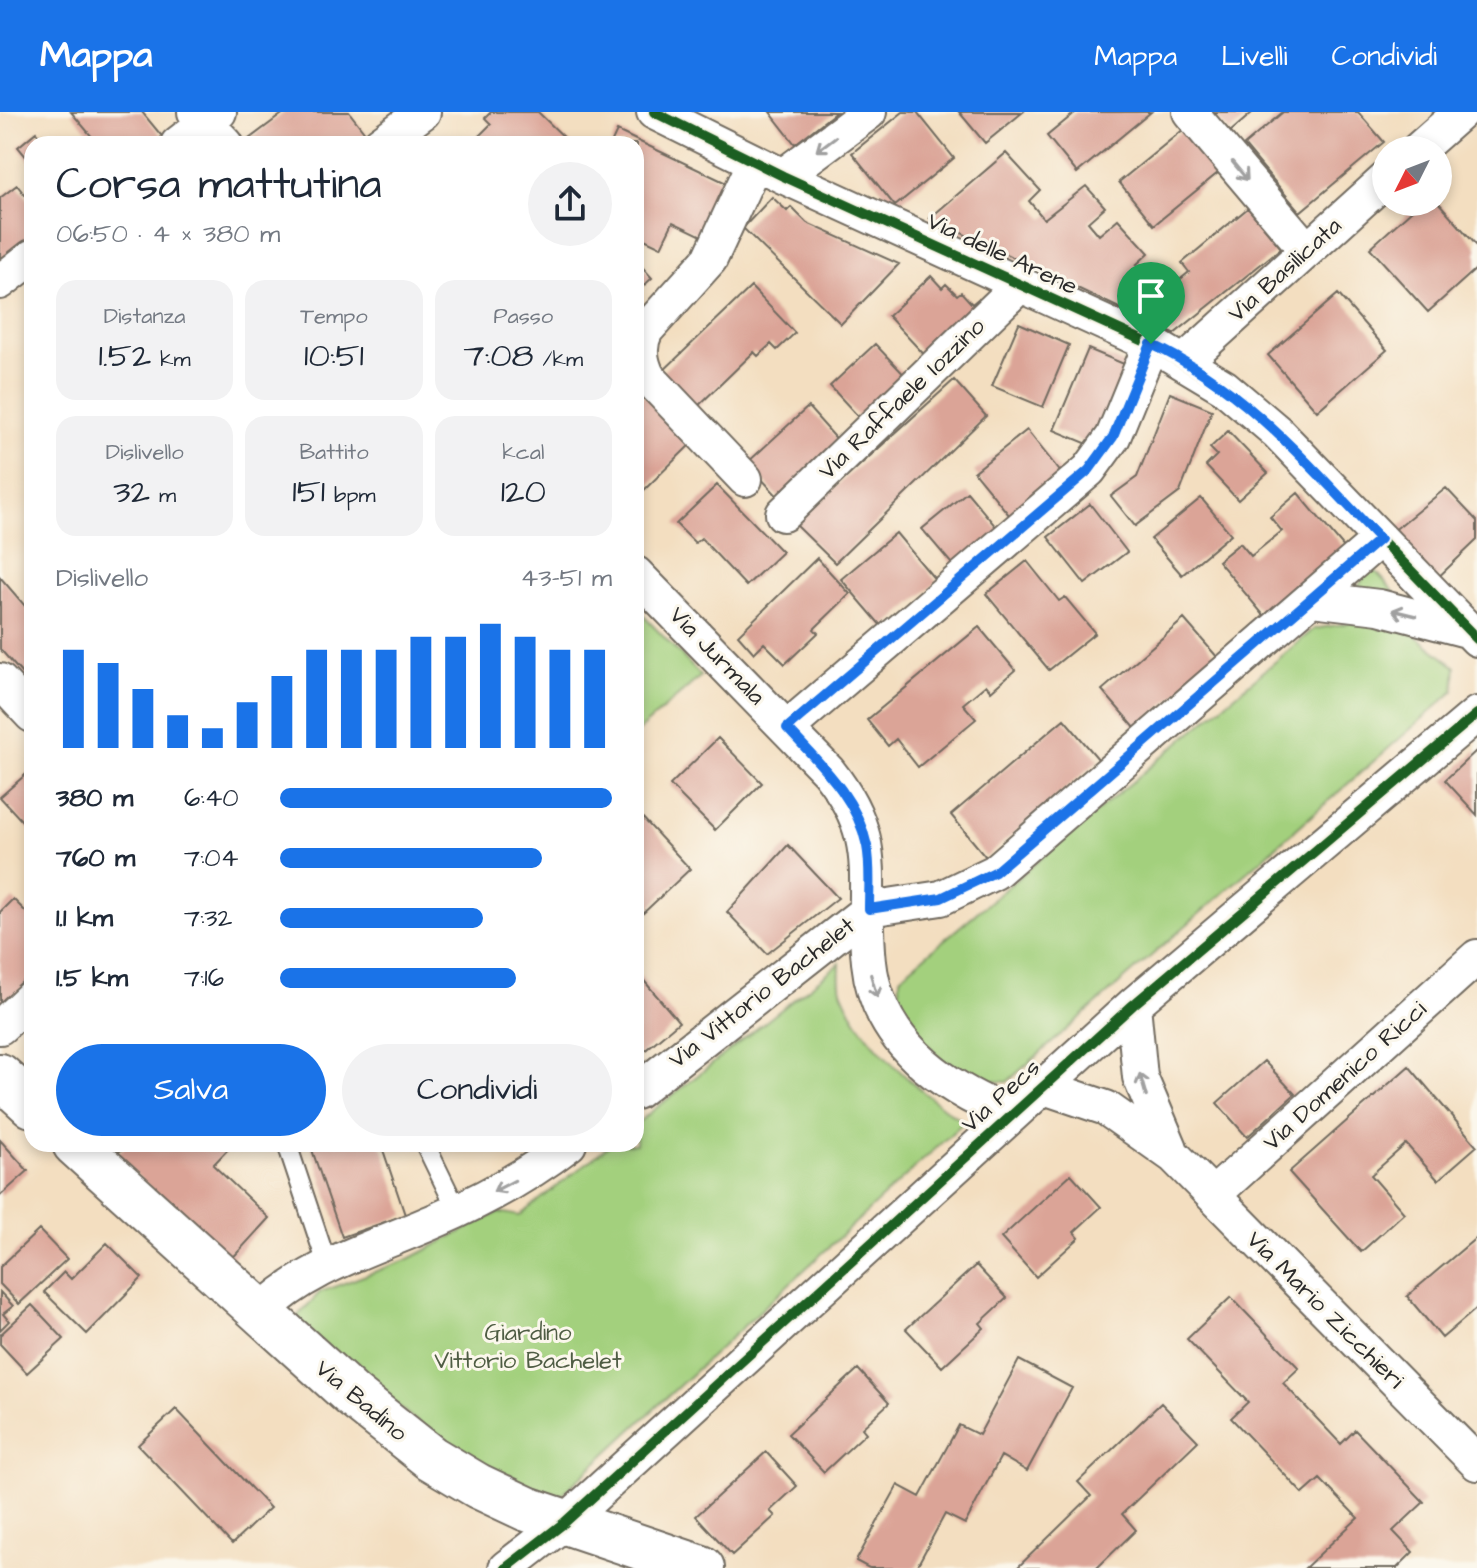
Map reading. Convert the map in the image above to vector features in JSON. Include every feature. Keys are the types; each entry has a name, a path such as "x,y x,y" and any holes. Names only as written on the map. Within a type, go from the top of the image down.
{"street":[{"path":"391,136 423,112"},
{"name":"Via delle Arene","path":"654,112 769,169 1185,361 1254,412 1474,631"},
{"path":"644,339 651,325 710,259 769,169 869,112"},
{"path":"1190,112 1306,249"},
{"path":"1434,136 1461,112"},
{"path":"191,136 212,123"},
{"name":"Via Basilicata","path":"1185,361 1372,191"},
{"path":"0,282 24,263"},
{"name":"Via Raffaele Iozzino","path":"783,514 1021,284"},
{"path":"787,728 1089,470 1113,437 1151,344"},
{"path":"644,368 648,377 745,479"},
{"name":"Via Vittorio Bachelet","path":"644,1086 869,909 941,898 995,872 1380,539"},
{"name":"Via Jurmala","path":"644,582 839,785 859,819 868,849 869,909"},
{"path":"1312,599 1379,607 1474,631"},
{"path":"0,681 24,706"},
{"name":"Via Pecs","path":"506,1568 564,1523 1133,1005 1477,714"},
{"name":"Via Pecs","path":"869,909 871,976 882,1010 895,1032 923,1065 947,1084 1010,1114"},
{"name":"Via Domenico Ricci","path":"1213,1195 1477,957"},
{"path":"0,1027 24,1004"},
{"name":"Via Mario Zicchieri","path":"1133,1005 1140,1077 1174,1156"},
{"path":"0,1076 24,1098"},
{"name":"Via Mario Zicchieri","path":"1041,1086 1106,1108 1174,1156 1477,1463"},
{"name":"Via Badino","path":"84,1152 361,1403 431,1458 493,1494 564,1523 702,1568"},
{"path":"260,1313 290,1288 328,1267 457,1210 519,1178 557,1152"}],"lane":[{"path":"290,1152 328,1267"},
{"path":"429,1152 457,1210"}],"green space":[{"path":"1370,565 1397,595 1356,591"},
{"path":"644,616 701,676 644,726"},
{"path":"1372,619 1413,634 1456,667 1454,691 1007,1082 975,1080 947,1066 899,1013 900,977 1314,629"},
{"name":"Giardino Vittorio Bachelet","path":"840,963 841,989 863,1030 911,1082 964,1122 559,1497 473,1467 293,1321 320,1292 409,1259 499,1212 519,1216 601,1152 644,1152 644,1118"}],"building":[{"path":"71,112 142,112 162,136 91,136"},
{"path":"285,112 349,112 366,134 363,136 253,136"},
{"path":"491,112 538,112 563,136 479,136 491,124 485,118"},
{"path":"770,112 836,112 795,144"},
{"path":"903,112 917,112 954,158 895,206 852,153"},
{"path":"959,112 1023,112 985,143"},
{"path":"1076,112 1151,112 1077,173 1047,136"},
{"path":"1212,112 1253,112 1230,132"},
{"path":"1283,112 1358,112 1379,136 1372,136 1372,152 1300,212 1244,145"},
{"path":"1184,129 1219,172 1154,225 1119,182"},
{"path":"644,144 739,189 710,240 673,222 661,247 644,239"},
{"path":"1006,153 1040,190 1029,201 1044,219 1086,186 1105,207 1088,222 1099,235 1118,219 1149,253 1136,265 1177,282 1189,272 1182,263 1248,208 1281,248 1174,334 930,218"},
{"path":"17,185 24,194 24,252 0,271 0,198"},
{"path":"772,197 787,211 791,207 807,223 899,264 841,324 743,228"},
{"path":"1405,216 1450,216 1477,246 1477,268 1428,312 1370,248"},
{"path":"644,269 652,278 644,286"},
{"path":"931,276 942,288 946,284 957,295 961,292 972,304 978,299 989,312 933,364 888,316"},
{"path":"751,287 795,333 777,350 771,344 758,356 754,352 695,409 661,373"},
{"path":"1338,294 1387,350 1317,411 1268,355"},
{"path":"1019,323 1069,345 1043,407 992,386"},
{"path":"875,344 912,383 866,425 830,386"},
{"path":"1088,349 1136,369 1102,450 1054,430"},
{"path":"954,380 986,416 835,563 795,524"},
{"path":"651,388 699,436 644,490 644,395"},
{"path":"1170,393 1212,410 1180,492 1135,526 1111,496 1137,477"},
{"path":"808,407 842,445 782,501 747,463"},
{"path":"1027,430 1066,479 1014,521 974,472"},
{"path":"1228,431 1268,473 1238,500 1206,466 1217,455 1210,448"},
{"path":"717,485 782,552 746,586 701,538 695,543 676,524"},
{"path":"1446,488 1477,521 1477,540 1430,585 1387,536"},
{"path":"967,492 1002,534 957,570 922,529"},
{"path":"1298,493 1351,556 1271,624 1218,561 1240,543 1251,556 1282,531 1270,517"},
{"path":"1201,498 1231,534 1182,575 1151,539"},
{"path":"1090,504 1127,552 1085,584 1048,537"},
{"path":"896,533 937,582 883,628 841,579"},
{"path":"817,558 850,594 814,629 818,633 785,664 764,643 754,653 738,635"},
{"path":"1027,561 1059,601 1065,597 1095,633 1049,670 986,594"},
{"path":"0,577 24,605 24,676 0,649"},
{"path":"1184,619 1218,658 1136,729 1102,690"},
{"path":"979,627 1015,670 991,691 986,685 963,704 976,719 918,767 896,739 888,746 867,720"},
{"path":"1064,719 1099,760 986,857 951,815"},
{"path":"718,738 762,783 715,830 670,785"},
{"path":"1477,750 1477,815 1445,780"},
{"path":"24,776 24,823 0,797"},
{"path":"644,819 690,869 644,912"},
{"path":"788,845 838,898 767,954 727,912"},
{"path":"13,899 24,910 24,987 0,1012 0,912"},
{"path":"644,981 679,1022 644,1051"},
{"path":"1264,1061 1295,1094 1247,1137 1217,1103"},
{"path":"1409,1066 1477,1146 1438,1180 1406,1144 1371,1175 1404,1213 1361,1252 1289,1172"},
{"path":"0,1140 28,1171 0,1196"},
{"path":"119,1152 225,1152 213,1165 269,1218 228,1263 116,1155"},
{"path":"313,1152 384,1152 405,1215 342,1237"},
{"path":"1071,1174 1101,1207 1074,1232 1079,1238 1036,1277 1001,1238"},
{"path":"39,1230 67,1259 19,1304 0,1284 0,1267"},
{"path":"1477,1237 1477,1308 1442,1338 1407,1296"},
{"path":"107,1243 142,1278 87,1334 44,1292 64,1272 71,1279"},
{"path":"976,1265 1007,1298 980,1323 984,1328 942,1367 906,1329"},
{"path":"0,1292 13,1306 3,1314 9,1321 0,1330"},
{"path":"1231,1297 1299,1368 1283,1383 1341,1444 1355,1430 1424,1502 1393,1531 1413,1552 1397,1568 1305,1568 1358,1518 1320,1479 1303,1494 1231,1418 1248,1402 1187,1339"},
{"path":"32,1305 64,1339 27,1373 0,1344 0,1335"},
{"path":"1019,1360 1072,1388 1027,1471 1001,1456 965,1524 945,1514 916,1568 869,1568 856,1561 898,1485 920,1497 959,1425 979,1435"},
{"path":"858,1369 889,1403 862,1428 866,1433 824,1472 788,1434"},
{"path":"1161,1403 1198,1441 1122,1514 1136,1530 1097,1568 1017,1568 1091,1496 1078,1482"},
{"path":"176,1409 270,1508 232,1544 138,1445"},
{"path":"766,1452 797,1486 770,1511 775,1516 732,1555 696,1516"}],"cycle path":[{"path":"654,112 783,176 1159,348 1224,387 1277,432 1477,639"},
{"path":"506,1568 564,1523 1133,1005 1477,714"}],"route":[{"path":"1151,344 1199,370 1234,394 1288,444 1380,539 995,872 941,898 869,909 868,849 859,819 828,771 787,728 1089,470 1113,437 1151,344"}]}
